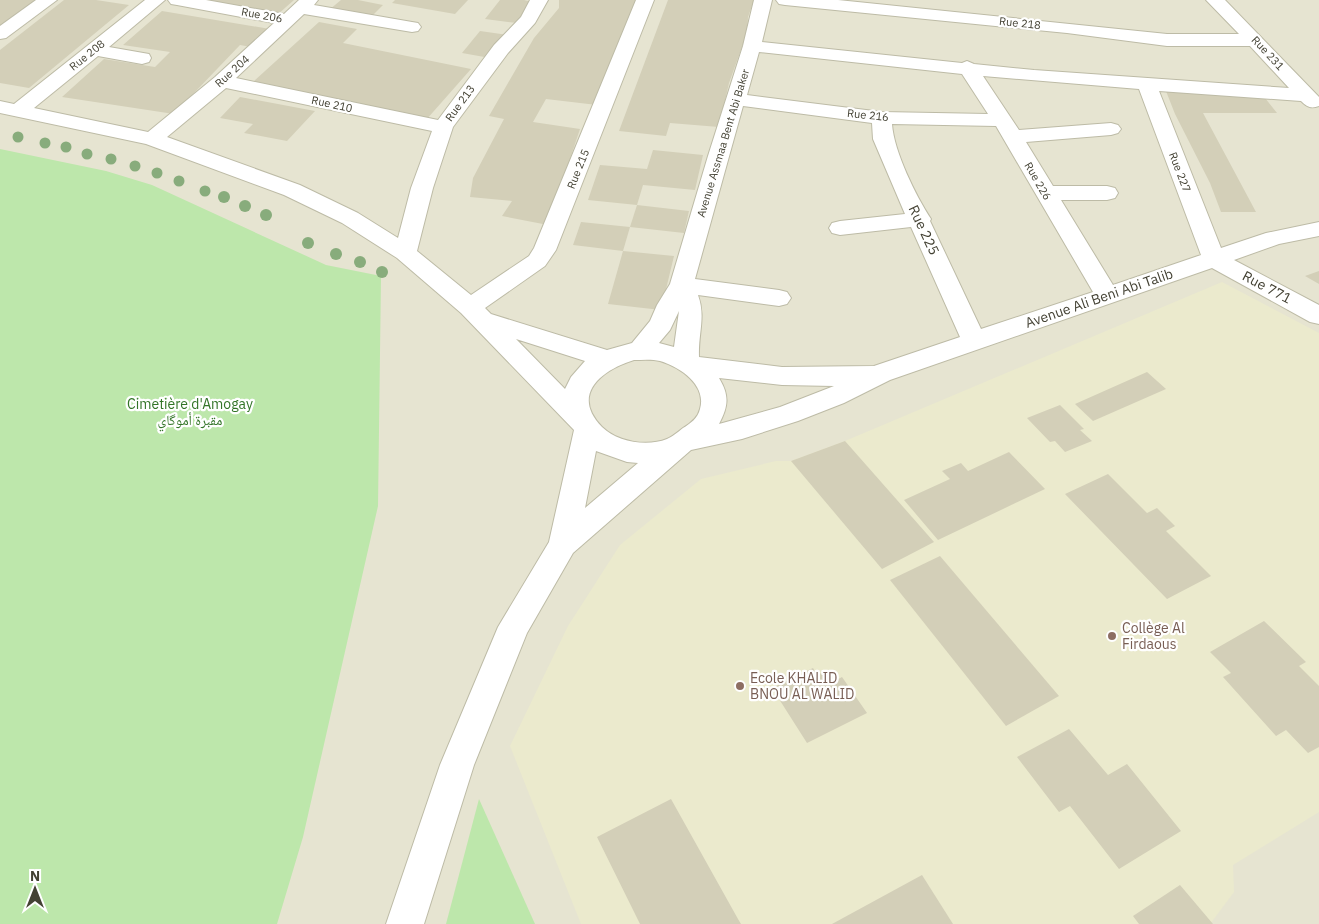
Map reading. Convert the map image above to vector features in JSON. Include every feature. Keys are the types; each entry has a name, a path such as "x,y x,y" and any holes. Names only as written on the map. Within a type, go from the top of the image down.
{"street":[{"path":"0,34 48,0"},
{"name":"Rue 208","path":"9,109 94,50 156,0"},
{"name":"Rue 206","path":"177,0 299,9 412,27"},
{"name":"Rue 213","path":"405,253 422,188 444,127 462,99 501,49 529,19 539,0"},
{"name":"Rue 215","path":"477,313 537,262 546,250 645,0"},
{"name":"Avenue Assmaa Bent Abi Baker","path":"640,350 661,324 669,305 682,285 752,46 763,0"},
{"name":"Rue 218","path":"785,0 1067,28 1167,40 1255,40"},
{"name":"Rue 231","path":"1215,0 1313,102"},
{"name":"Rue 204","path":"152,139 222,81 299,9"},
{"path":"752,46 1034,76 1147,84 1313,102"},
{"path":"94,50 142,58"},
{"name":"Rue 226","path":"967,68 1008,128 1107,295"},
{"name":"Rue 210","path":"222,81 444,127"},
{"name":"Rue 227","path":"1147,84 1214,259"},
{"name":"Rue 216","path":"735,99 882,118 1008,128 1111,129"},
{"path":"9,109 152,139 292,190 350,218 405,253 477,313 583,425 605,443 627,451 643,453 660,452 683,444"},
{"name":"Rue 225","path":"882,118 883,139 889,155 920,219 974,341"},
{"path":"1045,193 1107,193"},
{"path":"840,228 920,219"},
{"name":"Avenue Ali Beni Abi Talib","path":"683,444 775,420 813,407 849,391 881,373 1274,238 1319,229"},
{"name":"Rue 771","path":"1214,259 1319,316"},
{"path":"690,362 686,343 691,309 682,285 779,298"},
{"path":"477,313 607,359"},
{"path":"405,924 457,765 514,627 563,544 703,429 712,416 715,402 712,388 705,375 690,362 665,352 640,350 623,353 607,359 593,367 582,379 577,392 575,406 583,425 563,544"},
{"name":"Avenue Ali Beni Abi Talib","path":"690,362 768,376 806,378 881,373"}],"shaded area":[{"path":"0,0 1319,0 1319,924 0,924"},
{"path":"1222,282 1319,333 1319,812 1233,865 1234,892 1210,924 581,924 510,746 568,626 620,545 701,479 776,461 791,461 845,441"}],"green space":[{"name":"Cimetière d'Amogay مقبرة أموگاي","path":"0,149 106,171 152,185 326,265 381,276 378,506 303,837 277,924 0,924"},
{"path":"479,799 535,924 446,924"}],"building":[{"path":"0,0 42,0 0,30"},
{"path":"64,0 96,0 129,5 29,88 0,83 0,50"},
{"path":"203,0 294,0 277,15"},
{"path":"341,0 358,0 383,5 370,18 329,10"},
{"path":"395,0 468,0 455,14 392,3"},
{"path":"500,0 532,2 517,23 485,19"},
{"path":"559,0 642,0 597,105 546,99 533,122 580,129 548,225 502,216 512,201 470,197 473,178 504,119 489,116 534,38 559,8"},
{"path":"668,0 754,0 748,17 747,33 729,83 719,127 670,123 666,136 619,131"},
{"path":"162,11 270,29 251,47 240,45 174,114 62,97 104,59 155,67 170,52 123,45"},
{"path":"319,22 357,29 343,43 471,69 426,120 253,82"},
{"path":"480,31 508,35 490,58 462,53"},
{"path":"1164,86 1265,98 1277,113 1203,113 1256,212 1221,212 1210,183 1175,114"},
{"path":"240,97 315,111 287,141 244,133 253,124 220,118"},
{"path":"653,150 703,155 695,190 643,185 637,205 588,200 600,165 647,169"},
{"path":"637,205 689,211 684,233 630,227"},
{"path":"581,222 630,227 623,251 573,245"},
{"path":"623,251 674,256 661,310 608,304"},
{"path":"1319,271 1319,284 1305,276"},
{"path":"1147,372 1166,389 1093,421 1075,404"},
{"path":"1060,405 1084,429 1080,430 1092,441 1065,452 1055,441 1050,442 1027,418"},
{"path":"845,441 934,542 882,569 791,461"},
{"path":"1009,452 1045,489 938,540 904,500 950,479 942,471 961,463 968,471"},
{"path":"1108,474 1147,513 1157,508 1175,526 1166,531 1211,576 1167,599 1065,494"},
{"path":"940,556 1059,696 1006,726 890,580"},
{"path":"1264,621 1306,662 1299,666 1319,686 1319,747 1308,753 1286,730 1276,736 1223,677 1231,673 1210,652"},
{"path":"813,668 817,675 826,671 833,682 842,677 867,713 807,743 772,688"},
{"path":"1069,729 1108,775 1127,764 1181,831 1119,869 1070,806 1059,812 1017,757"},
{"path":"671,799 741,924 640,924 597,837"},
{"path":"922,875 953,924 832,924"},
{"path":"1180,885 1213,924 1139,924 1133,916"}],"place":[{"name":"Collège Al Firdaous","path":"1112,636"},
{"name":"Ecole KHALID BNOU AL WALID","path":"740,686"}]}
